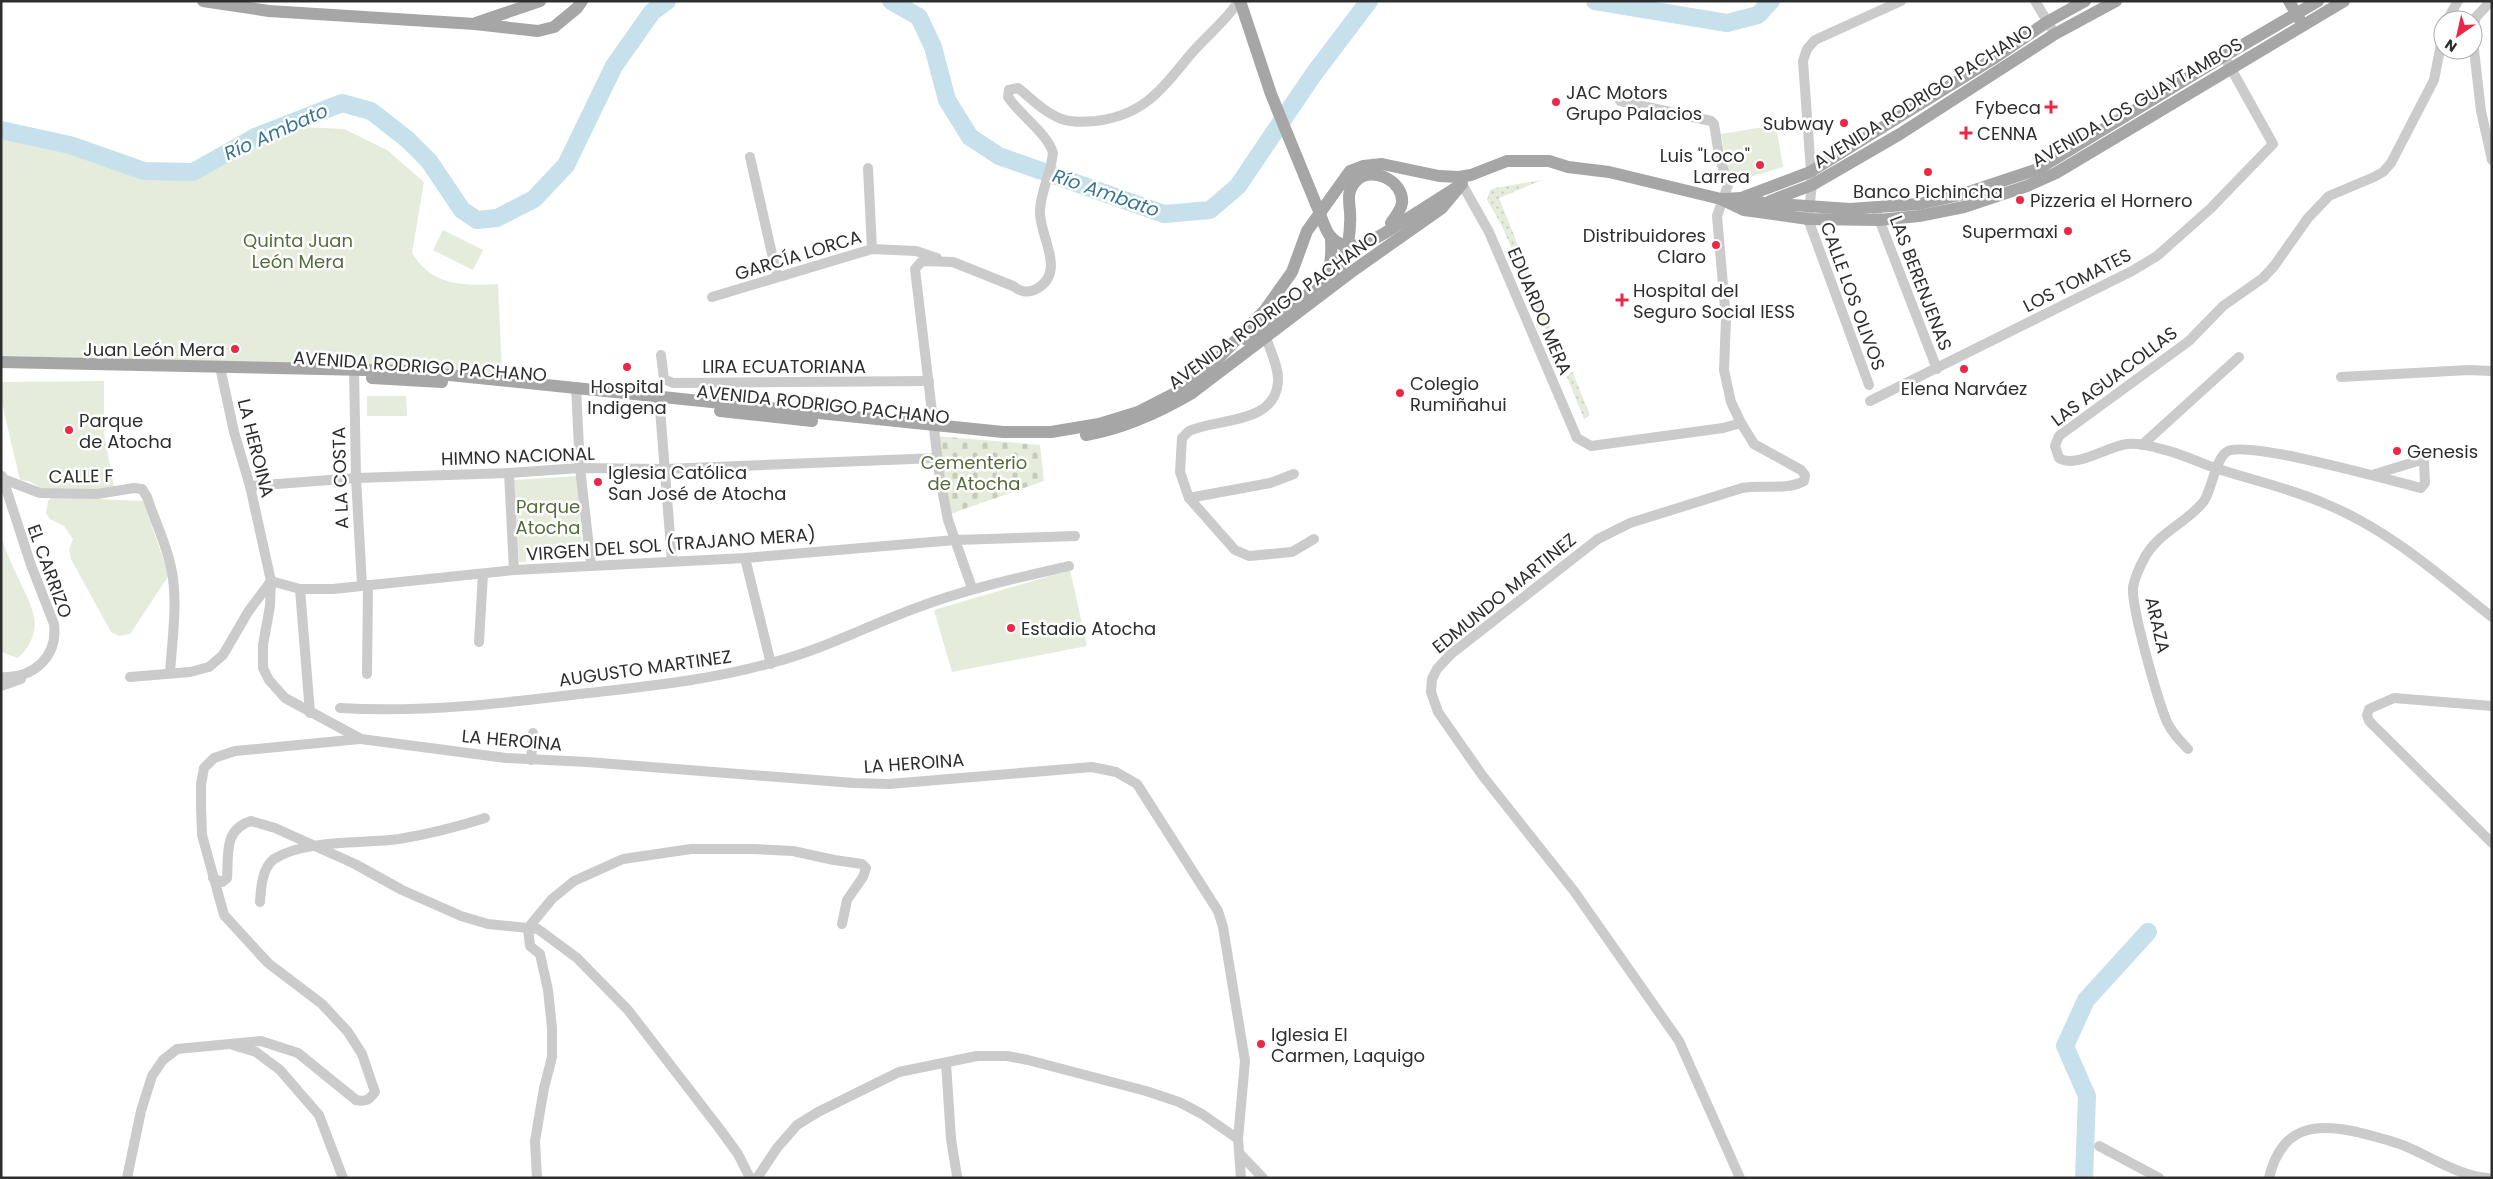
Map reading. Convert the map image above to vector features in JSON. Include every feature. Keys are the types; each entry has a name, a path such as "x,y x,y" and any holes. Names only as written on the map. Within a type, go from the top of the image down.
{"main road":[{"path":"203,1 269,11 475,24 538,31 554,26 577,8 582,1"},
{"path":"475,24 540,1"},
{"path":"1226,352 1277,317 1317,286 1328,270 1332,252 1331,237 1271,94 1239,1"},
{"name":"AVENIDA RODRIGO PACHANO","path":"1742,204 1811,178 1893,121 1993,59 2047,22 2085,1"},
{"name":"AVENIDA RODRIGO PACHANO","path":"1742,204 1765,203 1900,134 2055,34 2116,1"},
{"path":"2289,1 2300,20"},
{"name":"AVENIDA LOS GUAYTAMBOS","path":"2145,112 2224,56 2300,20 2316,18 2344,1"},
{"path":"2310,3 2316,18"},
{"name":"AVENIDA LOS GUAYTAMBOS","path":"1722,199 1742,204 1808,213 1919,216 1962,201 2028,186 2052,168 2145,112 2230,68 2300,20 2310,3"},
{"path":"1993,59 2001,70"},
{"path":"1893,121 1900,134"},
{"path":"1226,352 1265,310 1292,272 1307,231 1350,171 1363,166 1382,164 1461,181"},
{"path":"1331,237 1343,245 1363,244 1396,222 1438,189 1512,168 1558,165 1609,172 1722,199"},
{"path":"1316,204 1335,233 1347,240 1361,240 1380,232 1396,222 1402,203 1400,193 1394,183 1384,176 1370,174 1358,179 1350,190 1348,206 1351,222 1342,266 1326,291"},
{"name":"AVENIDA RODRIGO PACHANO","path":"1,362 354,373 469,384 576,390 935,430 1048,440 1077,437 1115,429 1163,410 1192,393 1326,291 1442,208 1461,181"},
{"name":"AVENIDA LOS GUAYTAMBOS","path":"1765,203 1808,213"},
{"name":"AVENIDA RODRIGO PACHANO","path":"935,430 1030,433 1051,432 1099,424 1138,412 1177,392 1226,352"},
{"name":"AVENIDA RODRIGO PACHANO","path":"1,370 220,370"}],"street":[{"path":"253,1 269,11"},
{"path":"972,588 955,540 944,499 937,458 915,269 922,261 953,262 1013,286 1020,292 1034,290 1042,285 1049,273 1052,256 1042,231 1040,217 1041,202 1052,160 1052,149 1013,104 1008,97 1009,90 1018,88 1056,117 1072,122 1113,119 1127,114 1157,95 1204,40 1226,20 1239,1"},
{"path":"1808,213 1811,178 1803,61 1807,49 1815,40 1901,1"},
{"path":"2035,1 2055,34"},
{"path":"2224,56 2230,68"},
{"name":"LAS AGUACOLLAS","path":"2438,60 2434,80 2391,163 2383,172 2329,196 2308,218 2274,266 2263,278 2223,306 2189,341 2059,436 2055,446 2060,458 2072,462 2120,445 2142,445 2176,452 2218,469 2285,487 2361,521 2425,562 2492,617"},
{"path":"2475,60 2481,111 2492,160"},
{"name":"LOS TOMATES","path":"1870,401 2132,271 2157,256 2217,203 2272,148 2273,144 2230,68"},
{"name":"EDMUNDO MARTINEZ","path":"1620,101 1713,122 1719,155 1728,185 1717,216 1726,319 1724,370 1731,402 1754,444 1801,470 1805,475 1804,481 1788,487 1755,486 1742,488 1630,523 1598,539 1451,654 1432,679 1431,692 1438,712 1456,741 1574,890 1679,1042 1740,1178"},
{"path":"750,157 778,276"},
{"path":"868,168 872,249"},
{"name":"EDUARDO MERA","path":"1461,181 1489,232 1578,438 1591,446 1723,428 1741,423"},
{"name":"CALLE LOS OLIVOS","path":"1808,213 1869,385"},
{"name":"LAS BERENJENAS","path":"1877,214 1937,369"},
{"name":"GARCÍA LORCA","path":"712,298 778,276 872,249 916,251 953,262"},
{"path":"1266,337 1276,368 1278,382 1273,397 1263,409 1249,416 1196,427 1189,431 1182,438 1180,472 1189,498 1235,550 1249,556 1292,552 1314,540"},
{"name":"LIRA ECUATORIANA","path":"661,355 664,379 673,383 929,381"},
{"path":"2142,445 2239,358"},
{"name":"LA HEROINA","path":"220,370 250,486 271,581 270,606 263,645 263,668 269,680 285,698 361,740 531,760 587,762 791,780 889,784 1092,767 1116,772 1137,784 1218,911 1229,953 1231,983 1245,1061 1238,1139 1241,1178"},
{"path":"2341,377 2470,370 2492,371"},
{"name":"A LA COSTA","path":"354,373 356,478 365,585 367,674"},
{"path":"576,390 580,468 590,565"},
{"path":"659,400 672,561"},
{"name":"ARAZA","path":"2188,749 2174,734 2164,713 2151,670 2133,588 2145,556 2157,541 2186,519 2204,500 2218,469 2220,458 2228,451 2255,450 2372,475"},
{"name":"HIMNO NACIONAL","path":"250,486 356,478 509,473 580,468 665,469 937,458"},
{"path":"2421,460 2424,462 2425,484 2421,488 2372,475 2421,460"},
{"path":"509,473 514,570"},
{"path":"1189,498 1270,483 1294,474"},
{"name":"CALLE F","path":"2,476 40,493 97,494 134,488 142,489 147,497 168,555 173,578 174,602 170,674"},
{"name":"EL CARRIZO","path":"1,686 17,682 43,663 49,653 55,634 54,624 30,565 2,476"},
{"name":"VIRGEN DEL SOL (TRAJANO MERA)","path":"271,581 300,589 333,590 514,570 745,558 955,540 1075,536"},
{"path":"745,558 771,664"},
{"name":"AUGUSTO MARTINEZ","path":"340,708 390,711 503,704 694,680 771,664 822,647 915,608 972,588 1069,566"},
{"path":"478,642 483,574"},
{"path":"130,677 190,672 209,667 223,655 248,612 271,581"},
{"path":"300,589 310,713"},
{"path":"1,676 18,676 32,672"},
{"path":"2492,706 2394,698 2369,709 2367,715 2368,721 2492,843"},
{"path":"531,760 533,733"},
{"path":"127,1178 141,1111 152,1076 163,1060 177,1049 261,1041 298,1053 356,1100 364,1102 374,1092 362,1054 348,1032 322,1004 268,963 224,915 212,878 202,835 201,791 204,768 214,758 236,751 361,740"},
{"path":"260,902 263,877 274,860 300,850 398,839 443,830 485,818"},
{"path":"212,878 222,882 227,878 228,844 236,829 251,821 263,824 355,864 402,890 461,916 488,924 538,929 577,958 628,1010 724,1134 738,1154 750,1178"},
{"path":"537,1178 535,1141 544,1088 552,1057 552,1028 544,968 540,954 530,946 528,928 552,899 574,881 623,859 691,849 793,851 862,864 866,868 864,877 847,900 842,924"},
{"path":"230,1044 256,1052 280,1070 314,1108 319,1115 343,1178"},
{"path":"757,1178 777,1148 797,1125 818,1112 900,1072 977,1056 1007,1056 1100,1078 1179,1102 1202,1114 1238,1139"},
{"path":"946,1063 951,1139 957,1176"},
{"path":"2268,1178 2277,1154 2286,1142 2306,1129 2323,1127 2374,1136 2403,1145 2460,1171 2488,1178"},
{"path":"2099,1146 2159,1178"},
{"path":"1240,1154 1263,1178"}],"green space":[{"path":"1776,125 1783,167 1730,183 1721,134"},
{"name":"Quinta Juan León Mera","path":"300,127 344,129 387,150 424,182 412,253 429,272 449,282 473,285 498,284 502,373 409,366 1,356 1,136 69,152 143,177 194,178 257,143"},
{"path":"1542,180 1499,198 1555,337 1550,339 1502,226 1487,200 1490,190 1495,188"},
{"path":"443,230 483,250 473,270 433,250"},
{"path":"1555,350 1563,357 1563,365 1558,370 1548,351"},
{"path":"1572,371 1590,415 1584,419 1567,377"},
{"path":"104,381 104,434 115,492 44,490 29,481 20,480 1,399 1,382"},
{"path":"367,396 406,396 407,416 367,416"},
{"name":"Cementerio de Atocha","path":"936,436 1040,445 1044,481 950,514"},
{"name":"Parque Atocha","path":"577,476 583,557 575,557 574,553 526,555 526,562 519,562 514,480"},
{"path":"52,497 143,501 169,575 130,634 119,636 111,632 71,559 69,549 73,539 64,526 50,519 46,513 48,501"},
{"path":"1,537 34,616 33,637 18,658 1,652"},
{"name":"Estadio Atocha","path":"1070,570 1087,646 952,672 934,610"}],"waterway":[{"name":"Río Ambato","path":"1,130 70,145 144,171 193,172 255,137 342,103 371,111 408,140 429,161 462,210 477,220 497,218 534,199 566,165 614,66 652,12 667,1"},
{"name":"Río Ambato","path":"891,1 919,17 933,47 947,100 970,137 999,156 1164,214 1210,210 1238,186 1313,75 1369,1"},
{"name":"Río Ambato","path":"1595,1 1727,23 1758,15 1771,1"},
{"path":"2084,1178 2087,1096 2065,1046 2086,1000 2148,932"}],"place":[{"name":"JAC Motors Grupo Palacios","path":"1556,102"},
{"name":"Fybeca","path":"2051,107"},
{"name":"Subway","path":"1844,123"},
{"name":"CENNA","path":"1966,133"},
{"name":"Luis \"Loco\" Larrea","path":"1760,165"},
{"name":"Banco Pichincha","path":"1928,172"},
{"name":"Pizzeria el Hornero","path":"2020,200"},
{"name":"Supermaxi","path":"2068,231"},
{"name":"Distribuidores Claro","path":"1716,245"},
{"name":"Hospital del Seguro Social IESS","path":"1622,300"},
{"name":"Juan León Mera","path":"235,349"},
{"name":"Hospital Indigena","path":"627,367"},
{"name":"Elena Narváez","path":"1964,369"},
{"name":"Colegio Rumiñahui","path":"1400,393"},
{"name":"Parque de Atocha","path":"69,430"},
{"name":"Genesis","path":"2397,451"},
{"name":"Iglesia Católica San José de Atocha","path":"598,482"},
{"name":"Estadio Atocha","path":"1011,628"},
{"name":"Iglesia El Carmen, Laquigo","path":"1261,1044"}]}
